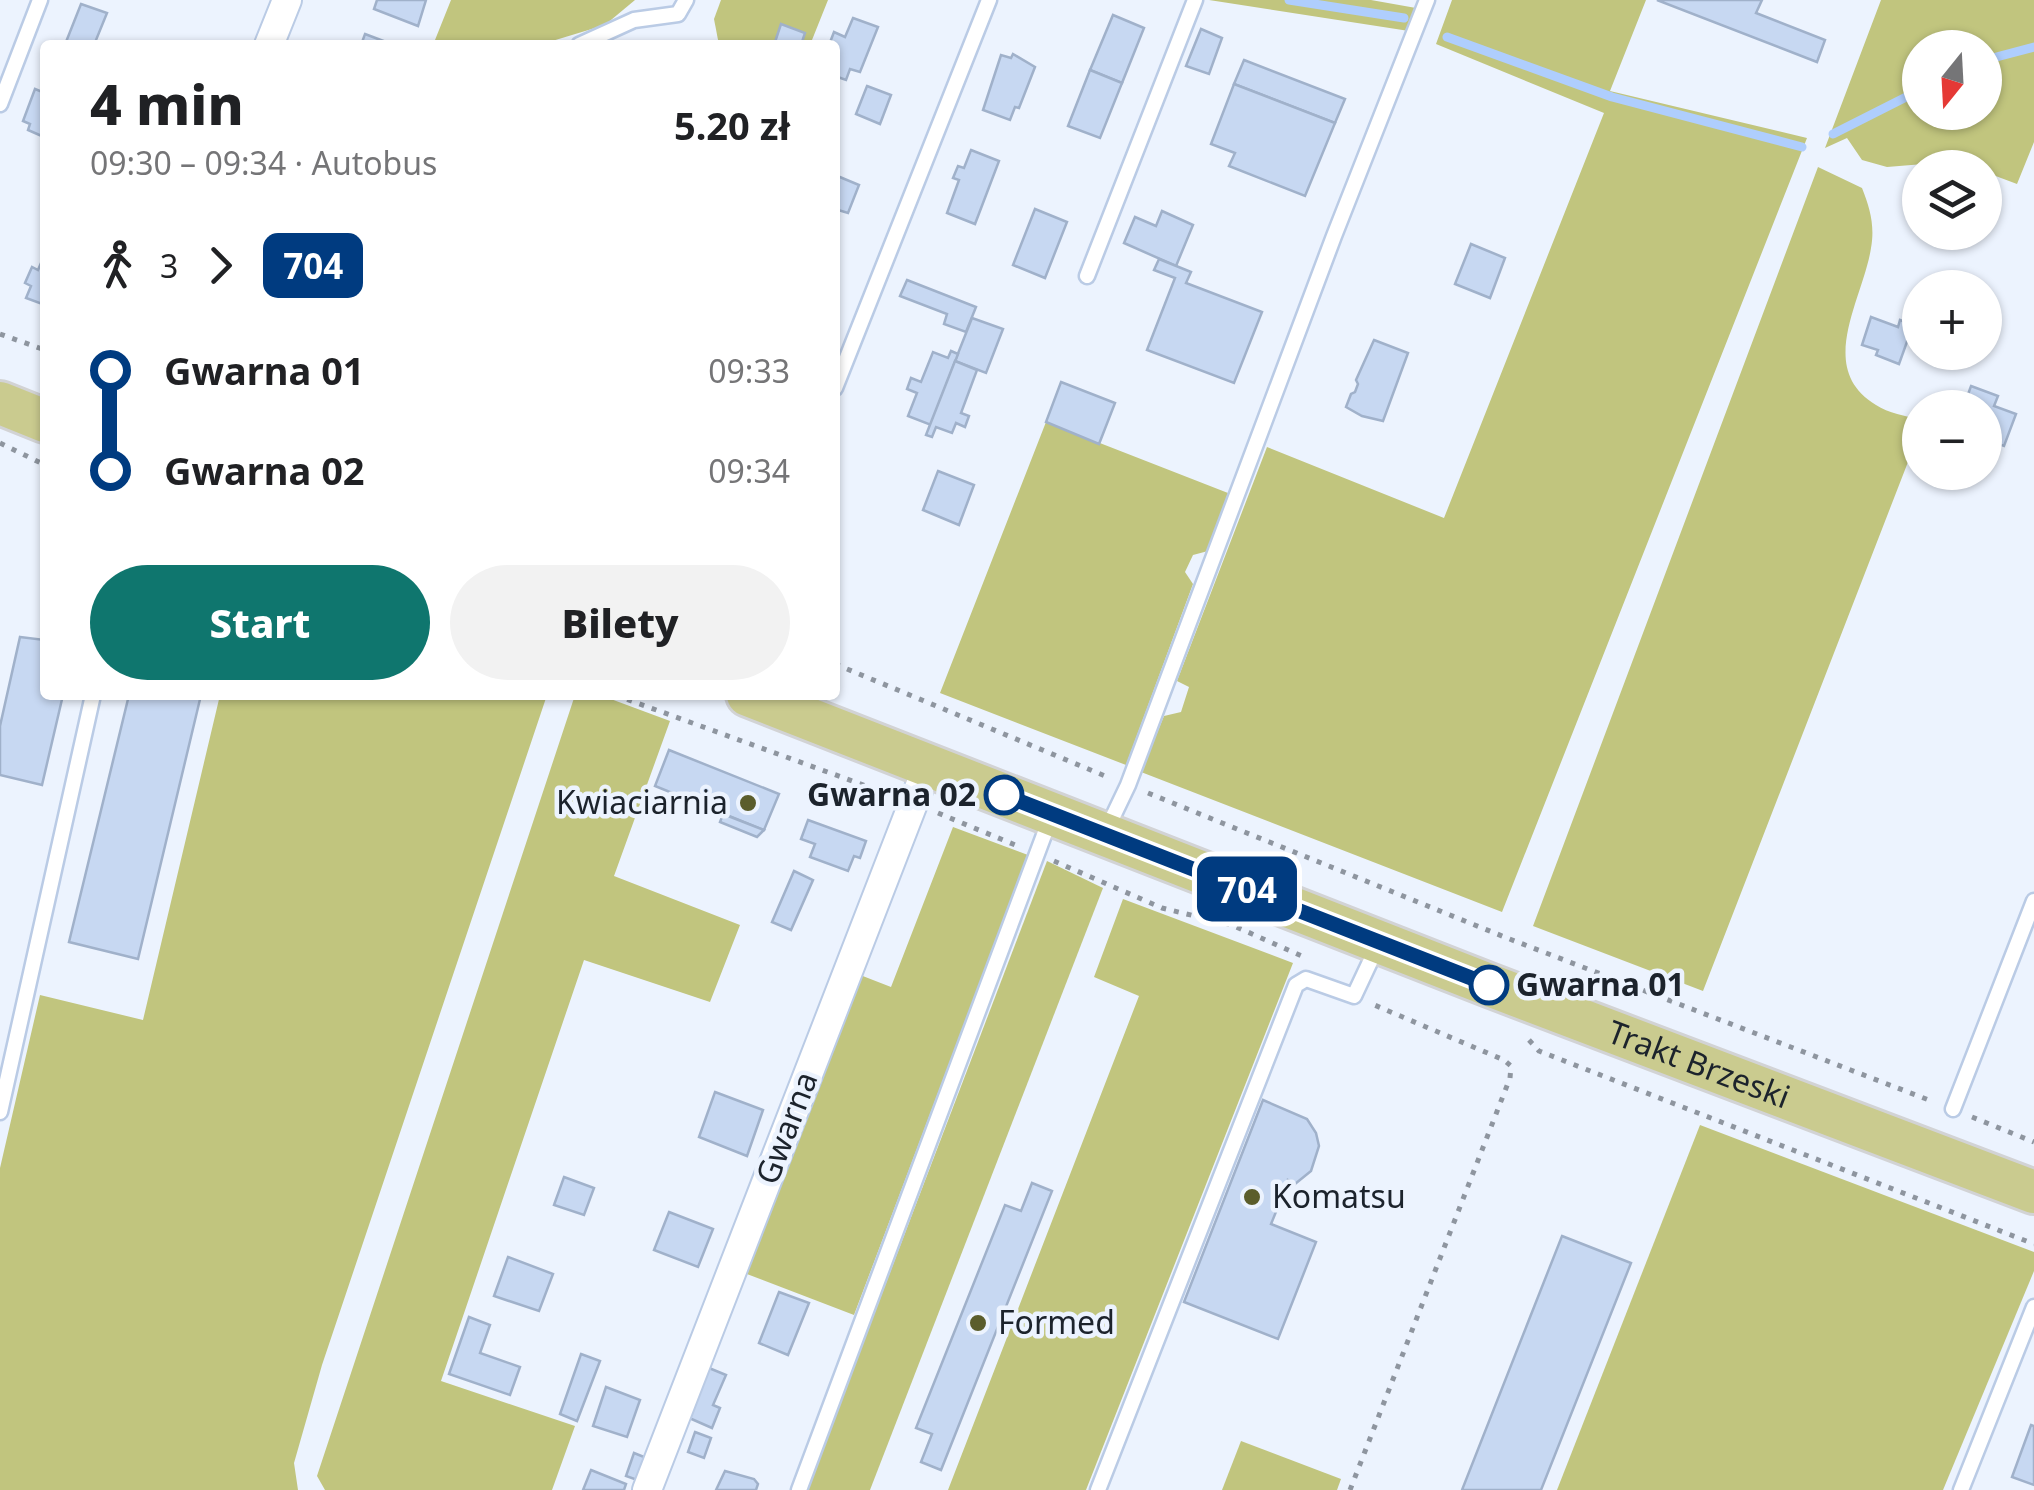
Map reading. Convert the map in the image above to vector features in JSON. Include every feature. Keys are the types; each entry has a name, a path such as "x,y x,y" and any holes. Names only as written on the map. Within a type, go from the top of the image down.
{"main road":[{"path":"0,403 40,419"},
{"name":"Trakt Brzeski","path":"761,700 2034,1192"}],"street":[{"path":"271,40 287,0"},
{"name":"Gwarna","path":"647,1490 928,765"}],"lane":[{"path":"0,104 40,0"},
{"path":"590,40 634,20 678,14 686,0"},
{"path":"840,375 989,0"},
{"path":"1087,276 1194,0"},
{"path":"1104,834 1128,785 1427,0"},
{"path":"0,1112 92,700"},
{"path":"799,1490 1052,814"},
{"path":"1953,1110 2034,901"},
{"path":"1098,1490 1296,985 1306,979 1354,996 1380,942"},
{"path":"1961,1490 2034,1307"}],"path":[{"path":"0,334 40,348"},
{"path":"0,443 40,463"},
{"path":"840,666 1490,931 2034,1142"},
{"path":"1350,1490 1510,1078 1511,1066 1354,996"}],"green space":[{"path":"451,0 635,0 605,25 556,40 435,40"},
{"path":"721,0 828,0 812,40 718,40 714,19"},
{"path":"1209,0 1371,0 1416,8 1409,31"},
{"path":"1452,0 1646,0 1610,91 1807,138 1502,912 1141,772 1164,716 1181,712 1189,687 1177,681 1267,447 1444,518 1604,113 1436,44"},
{"path":"1881,0 2034,0 2034,142 2017,184 2002,178 2002,150 1902,150 1902,166 1887,167 1862,160 1847,138 1825,148"},
{"path":"1818,167 1862,188 1871,217 1871,248 1848,332 1848,372 1858,390 1876,405 1902,415 1902,477 1703,991 1533,926"},
{"path":"1046,422 1228,493 1208,551 1193,555 1185,572 1193,584 1126,765 940,693"},
{"path":"219,700 545,700 322,1365 294,1463 298,1490 0,1490 0,1168 40,995 143,1020"},
{"path":"573,700 613,700 670,721 614,876 740,925 710,1002 584,960 441,1381 575,1426 552,1490 325,1490 317,1476"},
{"path":"953,827 1028,855 854,1315 739,1271 855,973 891,987"},
{"path":"1047,861 1103,888 870,1490 807,1490"},
{"path":"1123,899 1293,963 1086,1490 948,1490 1139,996 1094,977"},
{"path":"1700,1125 2034,1252 2034,1271 1943,1490 1557,1490"},
{"path":"1241,1441 1341,1479 1337,1490 1222,1490"}],"building":[{"path":"377,0 426,0 418,26 374,9"},
{"path":"1657,0 1762,0 1756,13 1825,40 1817,62"},
{"path":"81,4 107,13 96,40 67,40"},
{"path":"1113,15 1144,28 1122,83 1090,70"},
{"path":"853,18 878,27 860,72 850,69 846,80 840,78 840,40 831,40 834,32 845,37"},
{"path":"781,24 805,33 803,40 776,40"},
{"path":"1201,29 1222,38 1209,74 1186,66"},
{"path":"1013,54 1035,67 1019,108 1015,107 1010,120 983,110 1001,55 1011,58"},
{"path":"1244,60 1345,99 1335,123 1234,84"},
{"path":"1090,70 1122,83 1100,138 1068,126"},
{"path":"1234,84 1335,123 1305,196 1229,166 1235,153 1211,144"},
{"path":"867,86 891,95 880,124 856,114"},
{"path":"35,89 40,91 40,135 28,130 30,124 23,121"},
{"path":"971,150 999,161 975,224 947,213 959,180 953,178 958,166 964,168"},
{"path":"840,177 859,185 848,213 840,211"},
{"path":"1035,209 1067,222 1045,278 1013,265"},
{"path":"1162,211 1193,225 1176,266 1124,243 1135,217 1156,226"},
{"path":"1471,244 1505,258 1490,298 1455,284"},
{"path":"1159,259 1191,272 1186,283 1262,312 1234,383 1147,350 1175,278 1154,270"},
{"path":"40,265 40,303 26,298 31,286 25,283 32,267 38,270"},
{"path":"907,280 976,307 966,332 944,324 947,314 900,296"},
{"path":"1871,317 1898,327 1902,321 1899,364 1862,345"},
{"path":"972,318 1003,329 986,373 955,361"},
{"path":"1374,340 1408,353 1383,421 1346,407"},
{"path":"951,351 958,354 931,425 908,416 917,393 907,389 911,378 921,382 933,352 948,358"},
{"path":"955,361 977,370 961,413 969,416 965,427 956,423 952,433 936,427 932,437 926,435"},
{"path":"1061,382 1115,403 1099,444 1046,422"},
{"path":"2002,409 2016,414 2002,445"},
{"path":"938,471 974,485 959,525 923,510"},
{"path":"20,637 40,639 40,700 62,700 42,785 0,775 0,726"},
{"path":"128,700 200,700 138,959 69,942"},
{"path":"669,750 779,794 764,830 655,786"},
{"path":"723,814 764,830 757,837 720,822"},
{"path":"808,820 866,841 860,858 854,856 848,871 810,857 815,844 801,839"},
{"path":"794,871 813,880 791,930 772,922"},
{"path":"715,1092 763,1110 747,1156 699,1137"},
{"path":"1263,1100 1307,1119 1319,1146 1311,1171 1295,1184 1288,1180 1287,1192 1271,1224 1316,1242 1278,1339 1184,1302"},
{"path":"564,1177 594,1188 584,1215 554,1205"},
{"name":"Formed","path":"1032,1183 1052,1191 941,1470 921,1462 932,1434 916,1428 1005,1205 1021,1211"},
{"path":"669,1212 713,1229 698,1267 654,1250"},
{"path":"1562,1236 1631,1263 1541,1490 1462,1490"},
{"path":"508,1257 553,1274 539,1311 494,1296"},
{"path":"779,1292 809,1303 788,1355 759,1343"},
{"path":"469,1317 490,1325 480,1353 520,1367 510,1395 449,1374"},
{"path":"581,1354 600,1361 577,1421 560,1414"},
{"path":"709,1368 726,1375 713,1405 720,1408 712,1428 687,1417"},
{"path":"606,1387 640,1400 627,1437 593,1426"},
{"path":"2031,1425 2034,1426 2034,1485 2012,1477"},
{"path":"695,1432 711,1438 704,1458 688,1452"},
{"path":"634,1453 649,1459 640,1481 626,1476"},
{"path":"591,1470 626,1484 624,1490 583,1490"},
{"path":"725,1471 754,1479 758,1484 756,1490 716,1490"}],"waterway":[{"path":"1289,0 1404,18"},
{"path":"1447,37 1612,97 1802,147"},
{"path":"2002,55 2034,47"},
{"path":"1833,134 1902,99"}],"bus line":[{"name":"704","path":"1004,795 1489,985"}],"place":[{"name":"Gwarna 02","path":"1004,795"},
{"name":"Kwiaciarnia","path":"748,803"},
{"name":"Gwarna 01","path":"1489,985"},
{"name":"Komatsu","path":"1252,1197"},
{"name":"Formed","path":"978,1323"}]}
